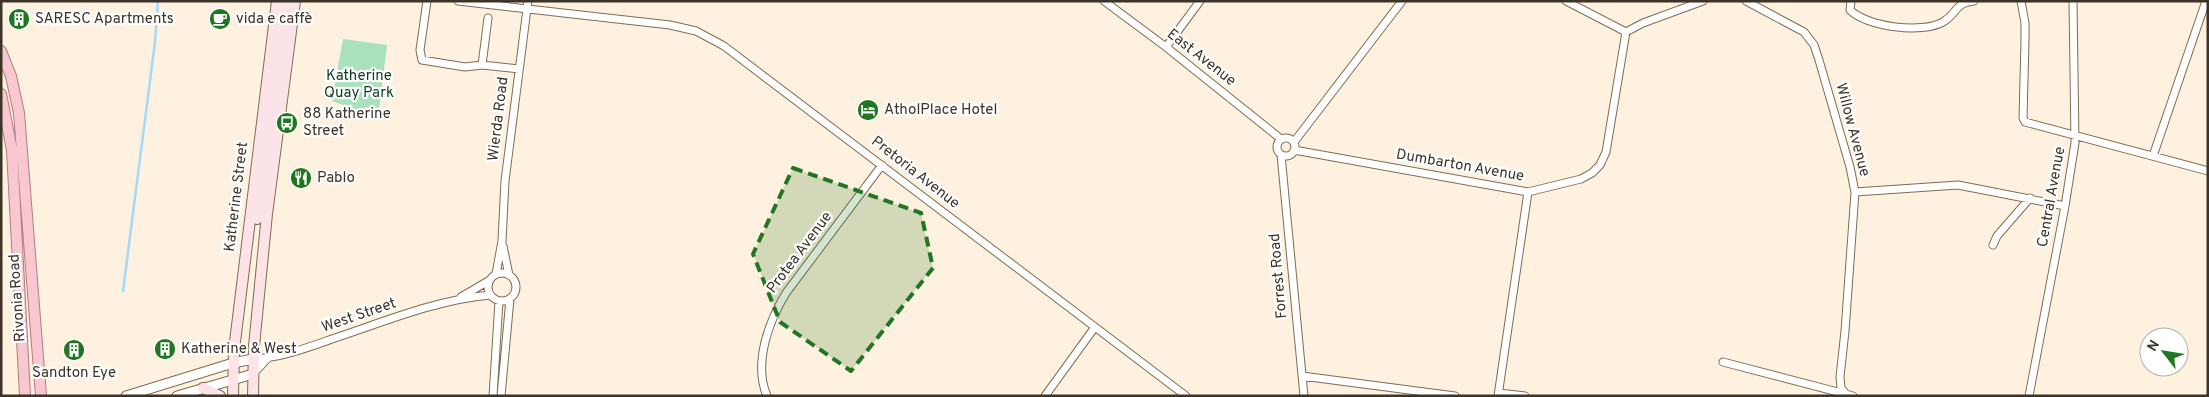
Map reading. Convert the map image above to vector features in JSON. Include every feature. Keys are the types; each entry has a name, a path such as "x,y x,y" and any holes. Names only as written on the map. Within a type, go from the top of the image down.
{"main road":[{"name":"Katherine Street","path":"233,396 233,363 277,1"},
{"path":"233,363 242,331 286,1"},
{"path":"253,396 253,359 267,214 296,1"},
{"name":"Rivonia Road","path":"1,51 11,76 19,113 41,396"},
{"name":"Rivonia Road","path":"1,94 12,150 25,396"},
{"path":"203,388 220,396"}],"street":[{"path":"427,1 420,50 422,60 465,67 482,65 519,69"},
{"name":"Pretoria Avenue","path":"458,1 670,25 696,31 724,46 1186,396"},
{"name":"Wierda Road","path":"496,274 502,240 505,181 528,1"},
{"name":"East Avenue","path":"1104,1 1280,139"},
{"path":"1166,48 1200,1"},
{"path":"1294,142 1288,137 1280,139 1276,149 1281,155 1289,156 1294,150 1294,142 1402,1"},
{"path":"1566,1 1626,32 1643,23 1703,1"},
{"name":"Willow Avenue","path":"1746,1 1804,32 1814,45 1840,131 1855,192 1840,377 1841,388 1845,393"},
{"path":"1851,1 1850,10 1862,18 1874,24 1894,27 1938,24 1947,18 1960,4 1974,1"},
{"path":"2020,1 2025,23 2023,118 2027,123 2075,134 2208,171"},
{"name":"Central Avenue","path":"2029,396 2065,206 2075,134 2072,1"},
{"path":"2153,156 2206,1"},
{"path":"482,65 488,18"},
{"name":"Dumbarton Avenue","path":"1294,150 1528,192 1581,179 1592,174 1600,166 1606,152 1626,32"},
{"name":"Forrest Road","path":"1281,155 1304,396"},
{"name":"Protea Avenue","path":"767,396 762,377 764,351 767,333 777,307 882,165"},
{"path":"1855,192 1958,185 2065,206"},
{"path":"1525,396 1499,394 1528,192"},
{"path":"1993,246 1998,236 2030,198"},
{"name":"Wierda Road","path":"502,240 509,275"},
{"path":"496,274 509,275 516,285 514,295 510,299 499,301 490,295 488,286 490,280 496,274"},
{"name":"West Street","path":"459,298 490,280"},
{"name":"West Street","path":"126,396 233,363 268,358 312,346 459,298 490,295"},
{"path":"501,396 510,299"},
{"path":"493,396 499,301"},
{"path":"1045,396 1095,327"},
{"path":"177,396 233,378 253,374 268,358"},
{"path":"1723,362 1853,396"},
{"path":"1302,376 1455,396"}],"highlighted area":[{"path":"793,168 921,213 933,268 851,371 780,322 753,254"}],"green space":[{"name":"Katherine Quay Park","path":"343,39 387,45 379,111 357,110 332,101"}],"waterway":[{"path":"123,291 155,42 158,1"}],"place":[{"name":"SARESC Apartments","path":"19,19"},
{"name":"vida e caffè","path":"220,19"},
{"name":"AtholPlace Hotel","path":"868,110"},
{"name":"88 Katherine Street","path":"287,123"},
{"name":"Pablo","path":"301,178"},
{"name":"Katherine & West","path":"165,349"},
{"name":"Sandton Eye","path":"74,350"}]}
